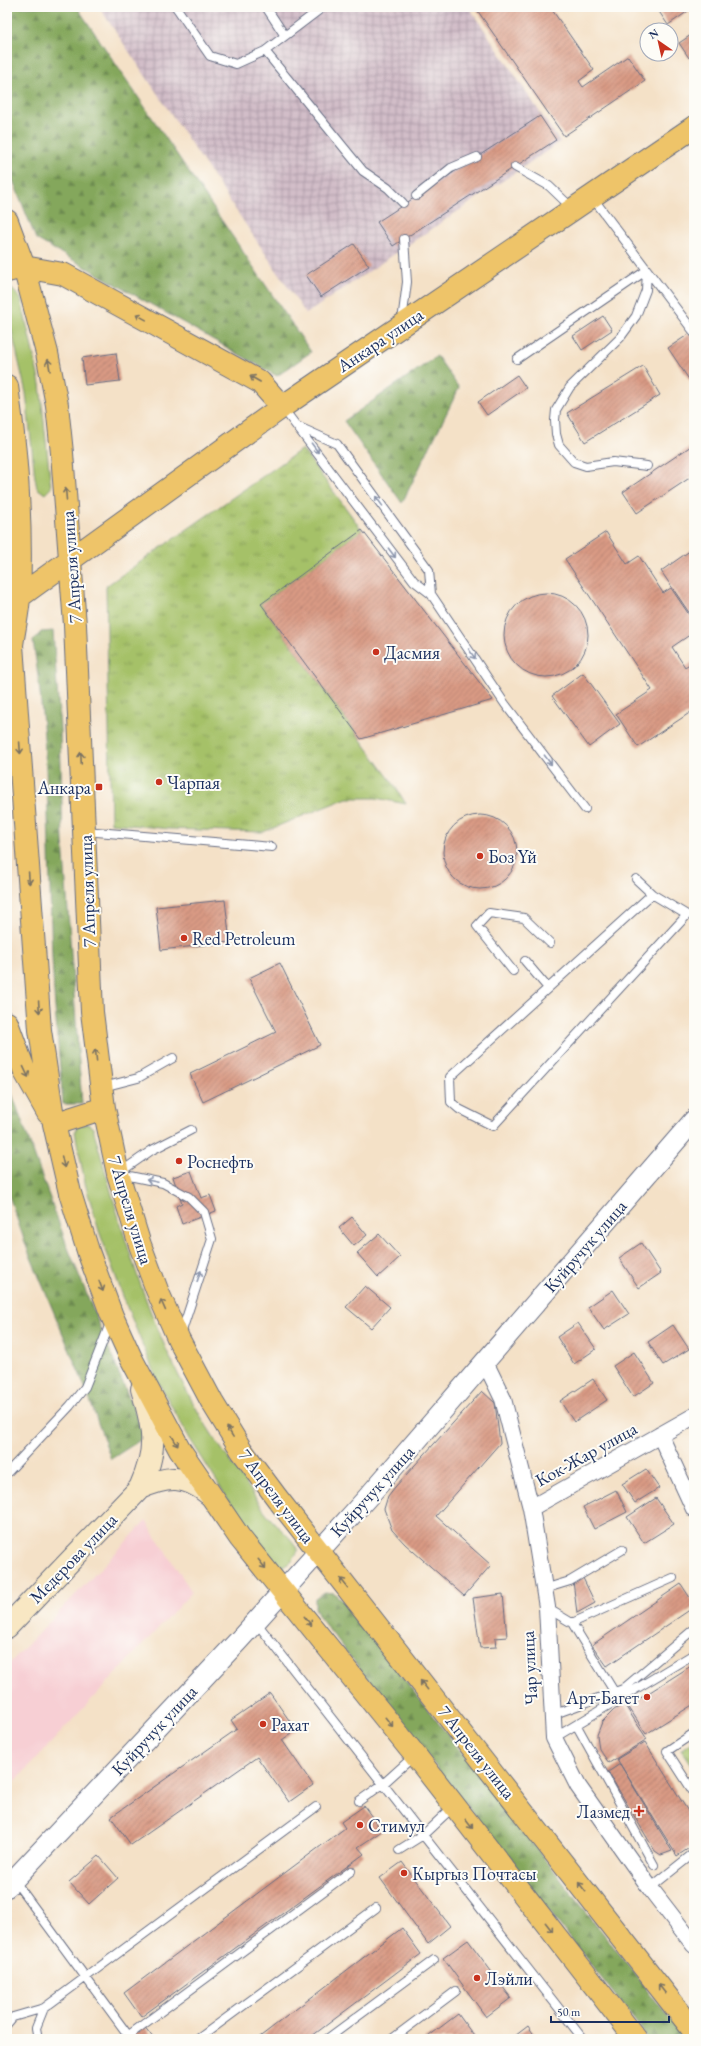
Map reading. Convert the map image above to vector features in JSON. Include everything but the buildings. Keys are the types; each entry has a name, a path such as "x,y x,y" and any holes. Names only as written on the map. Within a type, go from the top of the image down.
{"main road":[{"name":"Анкара улица","path":"13,602 282,407 694,127"},
{"name":"7 Апреля улица","path":"7,221 15,269 47,353 57,405 71,560 92,1012 102,1098 118,1174 140,1245 179,1340 216,1408 242,1450 277,1498 694,2031"},
{"path":"15,269 63,274 260,382 282,407"},
{"path":"7,386 14,435 18,485 12,646 40,1030 54,1124 73,1201 89,1254 112,1316 136,1366 180,1450 240,1538 415,1755 631,2037"},
{"path":"7,1023 25,1072 54,1124"},
{"path":"54,1124 102,1098"},
{"name":"Медерова улица","path":"7,1627 140,1488 151,1459 153,1438 151,1419 136,1366"},
{"name":"Медерова улица","path":"140,1488 167,1479 183,1479 200,1486 209,1494"}],"street":[{"name":"Куйручук улица","path":"10,1883 319,1551 694,1120"},
{"name":"Чар улица","path":"485,1362 503,1399 531,1508 546,1607 554,1738 578,1786 650,1888 692,1940"},
{"name":"Кок-Жар улица","path":"531,1508 694,1416"},
{"name":"Кок-Жар улица","path":"660,1436 694,1509"}],"lane":[{"path":"176,7 210,56 236,64 265,51 323,7"},
{"path":"266,7 285,36"},
{"path":"265,51 363,171 388,188 403,203"},
{"path":"416,196 451,168 477,157"},
{"path":"515,167 549,186 573,209"},
{"path":"591,197 694,332"},
{"path":"402,325 407,282 404,239"},
{"path":"517,359 647,270"},
{"path":"647,270 646,290 636,316 620,338 570,387 556,410 555,420 556,434 559,445 574,462 586,466 613,462 647,466"},
{"path":"282,407 298,426 414,581 430,594 505,704 585,809"},
{"path":"298,426 337,444 429,570 430,594"},
{"path":"84,831 272,847"},
{"path":"636,879 652,894 687,915 493,1126 459,1109 452,1102 450,1077 652,894"},
{"path":"513,971 477,926 489,913 524,918 550,943"},
{"path":"525,961 548,988"},
{"path":"102,1098 173,1058"},
{"path":"118,1174 152,1150 191,1130"},
{"path":"118,1174 163,1183 189,1197 204,1212 212,1239 179,1340"},
{"path":"7,1473 70,1406 85,1387 112,1316"},
{"path":"544,1589 570,1581 622,1550"},
{"path":"572,1623 673,1578"},
{"path":"546,1607 572,1623 615,1692"},
{"path":"255,1621 583,2039"},
{"path":"552,1715 623,1689 694,1629"},
{"path":"554,1738 577,1726 694,1654"},
{"path":"577,1726 654,1865"},
{"path":"694,1733 668,1751 694,1793"},
{"path":"360,1801 383,1784 415,1755"},
{"path":"399,1850 423,1835 454,1805"},
{"path":"7,2024 13,2017 44,2008 316,1807"},
{"path":"650,1888 694,1853"},
{"path":"10,1883 86,1978 130,2037 351,1871"},
{"path":"198,2039 376,1908"},
{"path":"327,2039 434,1960"},
{"path":"392,2039 456,1991"},
{"path":"38,2039 36,2028 44,2008"}],"shaded area":[{"path":"99,7 469,7 560,142 306,314"},
{"path":"146,1521 192,1592 7,1790 7,1666"}],"green space":[{"path":"7,7 77,7 311,352 277,376 36,239 7,165"},
{"path":"11,288 21,299 40,384 51,488 45,494 37,488 26,393 7,310 7,290"},
{"path":"437,356 459,388 402,503 344,421"},
{"path":"302,449 362,530 261,604 395,786 406,804 376,798 347,798 263,832 170,829 111,823 106,586"},
{"path":"53,631 60,729 63,842 82,1104 63,1104 54,994 49,838 43,719 33,641 41,632"},
{"path":"7,863 11,897 7,894"},
{"path":"7,1080 68,1248 145,1437 111,1459 85,1387 27,1248 7,1190"},
{"path":"88,1124 93,1128 124,1235 148,1306 162,1340 178,1374 213,1436 265,1511 296,1546 298,1551 294,1558 286,1565 275,1565 251,1536 190,1439 157,1380 127,1307 99,1231 85,1183 75,1132 78,1126"},
{"path":"325,1592 334,1593 342,1600 686,2039 649,2039 319,1617 315,1608 315,1598"},
{"path":"694,1740 694,1769 681,1750"}],"place":[{"name":"Дасмия","path":"376,652"},
{"name":"Чарпая","path":"159,782"},
{"name":"Анкара","path":"99,787"},
{"name":"Боз Үй","path":"480,856"},
{"name":"Red Petroleum","path":"184,938"},
{"name":"Роснефть","path":"179,1161"},
{"name":"Арт-Багет","path":"647,1697"},
{"name":"Рахат","path":"263,1724"},
{"name":"Лазмед","path":"639,1811"},
{"name":"Стимул","path":"360,1825"},
{"name":"Кыргыз Почтасы","path":"404,1873"},
{"name":"Лэйли","path":"477,1978"}]}
